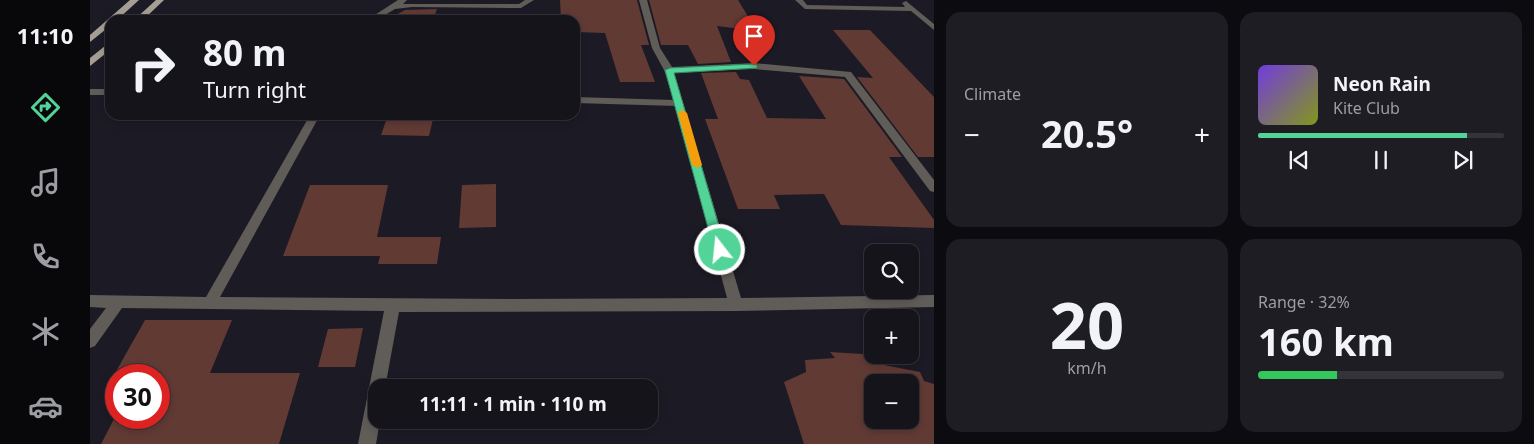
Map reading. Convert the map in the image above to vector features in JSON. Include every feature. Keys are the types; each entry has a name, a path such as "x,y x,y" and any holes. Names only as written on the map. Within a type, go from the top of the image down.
{"main road":[{"path":"118,15 135,0"},
{"path":"144,15 160,0"},
{"path":"90,39 105,26"},
{"path":"90,64 105,50"}],"street":[{"path":"379,15 403,0"},
{"path":"393,7 412,4 521,6 530,0"},
{"path":"642,0 656,48 670,70 736,305"},
{"path":"799,0 805,7 912,8"},
{"path":"903,0 934,28"},
{"path":"670,70 754,66 848,74 934,188"},
{"path":"90,92 105,92"},
{"path":"580,100 680,103"},
{"path":"209,304 312,120"},
{"path":"90,301 209,304 736,305 934,300"},
{"path":"90,341 118,302"},
{"path":"379,379 393,304"},
{"path":"367,444 370,429"}],"building":[{"path":"560,0 637,0 649,45 641,45 655,82 620,82 605,33 580,32 580,15 561,15"},
{"path":"649,0 738,0 757,31 717,26 731,62 698,64 688,45 661,45"},
{"path":"437,9 435,15 396,15 405,10"},
{"path":"833,30 870,30 934,97 934,157 918,157 857,77 873,78"},
{"path":"736,72 740,79 749,80 767,118 826,119 799,76 844,79 902,157 889,157 934,220 934,228 841,225 824,194 774,195 780,209 738,209 705,119 718,119 701,73"},
{"path":"386,120 433,120 429,136 381,135"},
{"path":"496,184 496,227 459,228 462,185"},
{"path":"310,185 388,185 377,237 441,237 437,264 378,264 380,256 283,256"},
{"path":"145,320 232,320 210,373 300,373 279,444 101,444 109,429 170,429 170,364 120,364"},
{"path":"363,328 355,367 318,367 328,329"},
{"path":"830,352 864,354 864,364 883,364 920,372 924,381 934,384 934,444 804,444 784,382 806,372 805,360 835,358"}],"slow traffic":[{"path":"682,113 697,165"}],"route":[{"path":"720,250 670,70 754,66"}]}
